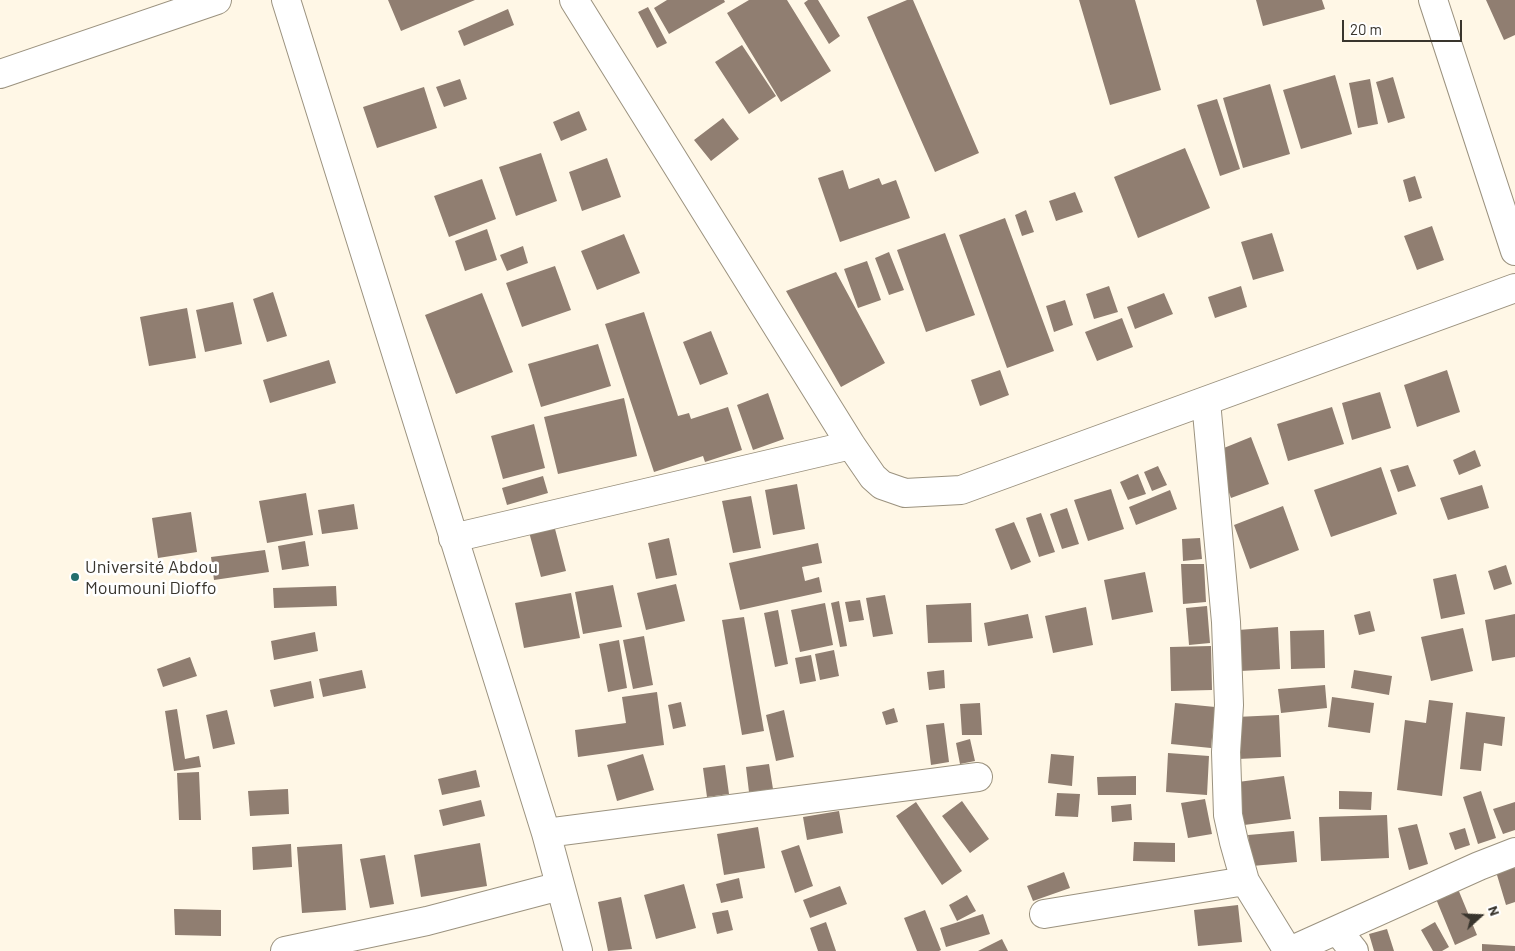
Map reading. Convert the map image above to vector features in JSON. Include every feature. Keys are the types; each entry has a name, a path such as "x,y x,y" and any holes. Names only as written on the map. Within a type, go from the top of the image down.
{"street":[{"path":"0,74 217,0"},
{"path":"286,0 546,833 578,951"},
{"path":"574,0 873,477 882,485 905,493 961,490 1515,288"},
{"path":"1433,0 1515,251"},
{"path":"1206,401 1226,622 1229,705 1226,752 1228,814 1245,881 1289,951 1479,866 1515,852"},
{"path":"453,538 851,444"},
{"path":"546,833 978,777"},
{"path":"1044,914 1245,881"},
{"path":"285,951 427,922 560,886"},
{"path":"1338,930 1354,951"}],"building":[{"path":"388,0 475,0 401,31"},
{"path":"667,0 724,0 725,2 669,34 654,8"},
{"path":"749,0 787,0 831,71 781,102 727,13"},
{"path":"808,0 818,0 840,36 829,44 804,3"},
{"path":"907,0 913,0 979,153 935,172 867,17"},
{"path":"1079,0 1135,0 1161,90 1110,105"},
{"path":"1256,0 1322,0 1325,9 1263,26"},
{"path":"1486,0 1515,0 1515,35 1504,40"},
{"path":"648,7 667,43 657,48 638,12"},
{"path":"508,9 514,25 464,46 458,31"},
{"path":"742,45 776,96 749,114 715,62"},
{"path":"1335,75 1352,134 1301,149 1283,90"},
{"path":"1393,77 1405,118 1388,123 1376,82"},
{"path":"460,79 467,99 444,107 436,87"},
{"path":"1370,79 1378,124 1358,128 1349,83"},
{"path":"1270,84 1290,154 1243,168 1223,98"},
{"path":"424,87 437,128 377,148 363,107"},
{"path":"1217,99 1240,169 1220,176 1197,105"},
{"path":"579,111 587,130 561,141 553,122"},
{"path":"723,118 739,139 711,161 694,140"},
{"path":"1185,148 1210,208 1138,238 1114,177"},
{"path":"541,153 557,201 516,216 499,167"},
{"path":"607,158 621,197 582,211 569,172"},
{"path":"843,170 849,189 879,178 882,185 896,180 910,218 840,242 818,178"},
{"path":"1415,176 1422,198 1409,202 1403,180"},
{"path":"482,179 496,219 449,237 434,196"},
{"path":"1075,192 1083,212 1056,221 1049,201"},
{"path":"1026,210 1034,232 1022,236 1015,215"},
{"path":"1005,218 1054,351 1007,368 959,235"},
{"path":"1432,226 1444,260 1417,270 1404,236"},
{"path":"487,229 497,260 465,271 455,241"},
{"path":"945,233 975,315 926,332 897,250"},
{"path":"1272,233 1284,271 1253,280 1241,242"},
{"path":"624,234 640,273 597,290 581,251"},
{"path":"523,246 528,263 507,271 500,255"},
{"path":"889,252 904,290 889,295 875,258"},
{"path":"867,261 881,300 858,308 844,269"},
{"path":"555,266 571,310 522,327 506,283"},
{"path":"836,272 885,363 841,387 786,291"},
{"path":"1109,286 1118,312 1094,319 1086,294"},
{"path":"1241,286 1247,307 1215,318 1208,297"},
{"path":"273,292 287,336 267,342 253,299"},
{"path":"482,293 513,372 456,394 425,315"},
{"path":"1164,293 1173,314 1135,329 1127,307"},
{"path":"1065,300 1073,325 1054,332 1046,306"},
{"path":"233,302 242,344 205,352 196,310"},
{"path":"187,308 196,358 149,366 140,317"},
{"path":"644,312 678,416 689,413 691,419 728,407 742,450 705,462 703,456 654,472 605,324"},
{"path":"1122,318 1133,347 1097,361 1085,332"},
{"path":"711,331 728,374 700,385 683,342"},
{"path":"598,344 611,386 541,407 528,364"},
{"path":"329,360 336,383 270,403 263,380"},
{"path":"1000,370 1009,395 980,406 971,380"},
{"path":"1447,370 1460,412 1417,427 1404,385"},
{"path":"1380,392 1391,428 1352,440 1342,403"},
{"path":"768,393 784,439 753,450 737,405"},
{"path":"624,398 637,456 558,474 544,417"},
{"path":"1332,407 1344,444 1288,461 1277,424"},
{"path":"534,424 545,468 503,479 491,436"},
{"path":"1251,437 1269,484 1231,498 1214,452"},
{"path":"1475,450 1481,466 1459,475 1453,460"},
{"path":"1408,465 1416,486 1398,492 1390,470"},
{"path":"1158,466 1167,485 1152,491 1144,472"},
{"path":"1381,467 1397,514 1331,537 1314,490"},
{"path":"1138,474 1146,494 1128,500 1120,482"},
{"path":"543,476 548,493 507,505 502,488"},
{"path":"797,484 805,529 773,535 765,490"},
{"path":"1482,485 1489,508 1448,520 1440,498"},
{"path":"1111,489 1124,529 1088,541 1074,500"},
{"path":"1170,490 1177,509 1136,525 1129,507"},
{"path":"306,493 313,535 267,543 259,501"},
{"path":"751,496 761,548 733,553 722,501"},
{"path":"354,504 358,529 322,534 318,510"},
{"path":"1283,506 1299,550 1250,569 1234,525"},
{"path":"1067,508 1079,544 1062,549 1050,514"},
{"path":"191,512 197,552 158,558 152,518"},
{"path":"1041,513 1055,552 1039,557 1026,518"},
{"path":"1014,522 1031,562 1011,570 995,529"},
{"path":"554,525 566,571 541,577 529,532"},
{"path":"669,538 677,575 656,579 648,543"},
{"path":"1200,538 1202,559 1183,561 1182,539"},
{"path":"305,541 309,566 282,570 278,546"},
{"path":"818,543 822,563 802,567 805,581 819,577 822,592 740,610 729,563"},
{"path":"265,550 269,572 214,580 211,557"},
{"path":"1181,564 1204,564 1206,602 1183,604"},
{"path":"1506,565 1512,584 1494,590 1488,571"},
{"path":"1145,572 1153,612 1112,620 1104,580"},
{"path":"1456,574 1465,614 1441,619 1433,579"},
{"path":"676,584 685,621 646,630 637,593"},
{"path":"613,585 622,627 583,634 575,592"},
{"path":"336,586 337,606 274,608 273,588"},
{"path":"571,593 580,638 524,648 515,603"},
{"path":"885,595 893,634 873,637 866,598"},
{"path":"860,600 864,620 849,622 845,602"},
{"path":"839,601 847,646 840,647 831,603"},
{"path":"825,603 833,645 800,652 791,610"},
{"path":"971,603 972,642 928,643 926,605"},
{"path":"1207,606 1210,643 1189,645 1186,608"},
{"path":"1086,607 1093,645 1053,653 1045,616"},
{"path":"778,610 788,664 775,667 764,613"},
{"path":"1370,611 1375,631 1359,635 1354,615"},
{"path":"1028,614 1033,638 988,646 984,623"},
{"path":"1515,614 1515,657 1492,661 1485,620"},
{"path":"744,617 764,731 742,735 722,620"},
{"path":"1278,627 1280,669 1240,671 1238,630"},
{"path":"1463,628 1473,671 1431,681 1421,637"},
{"path":"1324,630 1325,668 1291,669 1290,631"},
{"path":"315,632 318,651 274,660 271,641"},
{"path":"644,636 653,685 633,689 623,640"},
{"path":"619,640 627,688 608,692 599,644"},
{"path":"1211,646 1212,690 1171,691 1170,647"},
{"path":"834,650 839,676 820,680 815,654"},
{"path":"811,655 816,681 800,684 795,658"},
{"path":"190,657 197,676 163,687 157,669"},
{"path":"362,670 366,688 323,697 319,679"},
{"path":"944,670 945,688 929,690 927,672"},
{"path":"1354,670 1392,676 1389,695 1351,688"},
{"path":"311,681 314,698 274,707 270,690"},
{"path":"1325,685 1327,708 1281,713 1278,689"},
{"path":"657,692 664,745 578,757 575,730 626,723 622,697"},
{"path":"1332,697 1374,703 1370,733 1328,727"},
{"path":"1429,700 1453,703 1442,796 1397,790 1405,720 1426,723"},
{"path":"681,702 686,726 673,729 668,705"},
{"path":"980,703 982,735 962,735 960,704"},
{"path":"1175,703 1215,707 1211,748 1171,744"},
{"path":"894,708 898,722 886,725 882,712"},
{"path":"177,709 185,759 199,756 201,767 174,771 165,711"},
{"path":"227,710 235,744 213,749 206,715"},
{"path":"784,710 794,757 776,761 766,715"},
{"path":"1466,712 1505,717 1502,746 1484,743 1481,771 1460,769"},
{"path":"1279,715 1281,757 1238,759 1236,717"},
{"path":"944,723 949,762 931,765 926,725"},
{"path":"970,739 975,761 960,764 956,743"},
{"path":"1168,753 1209,756 1207,795 1166,792"},
{"path":"643,754 654,790 617,801 607,765"},
{"path":"1051,754 1074,756 1072,786 1048,783"},
{"path":"769,764 773,789 749,792 746,767"},
{"path":"725,765 729,794 707,797 703,768"},
{"path":"476,770 480,787 442,795 438,779"},
{"path":"199,772 201,820 179,820 177,773"},
{"path":"1136,776 1136,795 1098,795 1097,777"},
{"path":"1284,776 1291,819 1244,825 1238,782"},
{"path":"288,789 289,814 250,816 248,791"},
{"path":"1339,791 1372,792 1371,810 1339,809"},
{"path":"1481,791 1496,838 1478,844 1463,797"},
{"path":"1057,793 1080,794 1078,817 1055,816"},
{"path":"1205,799 1212,834 1188,838 1181,803"},
{"path":"481,800 485,816 443,826 439,810"},
{"path":"962,801 989,839 970,853 942,816"},
{"path":"916,802 962,871 942,885 896,816"},
{"path":"1515,802 1515,830 1503,834 1493,809"},
{"path":"1131,804 1132,820 1112,822 1111,806"},
{"path":"839,811 843,833 807,840 803,817"},
{"path":"1387,815 1389,858 1321,861 1319,817"},
{"path":"1417,824 1428,864 1409,870 1398,828"},
{"path":"758,827 765,868 724,875 717,834"},
{"path":"1465,828 1470,845 1455,850 1449,833"},
{"path":"1294,831 1297,862 1252,866 1248,835"},
{"path":"1134,842 1175,843 1175,862 1133,861"},
{"path":"480,843 487,886 421,897 414,855"},
{"path":"291,844 292,867 253,870 252,847"},
{"path":"342,844 346,910 302,913 297,847"},
{"path":"799,845 813,886 795,893 781,851"},
{"path":"385,855 394,904 370,908 360,859"},
{"path":"1512,859 1515,869 1515,902 1506,905 1494,865"},
{"path":"1064,872 1070,888 1033,901 1027,886"},
{"path":"739,878 743,898 721,903 716,884"},
{"path":"684,884 696,928 656,939 644,895"},
{"path":"840,886 847,904 810,918 803,900"},
{"path":"1458,889 1477,935 1455,945 1436,899"},
{"path":"967,895 976,911 957,921 949,905"},
{"path":"621,897 632,949 608,951 598,902"},
{"path":"1238,905 1242,942 1198,946 1194,910"},
{"path":"174,909 221,910 221,936 175,935"},
{"path":"728,910 733,930 717,934 712,913"},
{"path":"925,910 941,950 939,951 917,951 904,918"},
{"path":"983,914 990,934 946,947 940,928"},
{"path":"826,922 836,951 818,951 810,928"},
{"path":"1435,922 1449,947 1442,951 1433,951 1421,930"},
{"path":"1387,929 1394,951 1374,951 1369,934"},
{"path":"1002,939 1008,951 978,951"},
{"path":"1482,944 1515,946 1515,951 1482,951"}],"place":[{"name":"Université Abdou Moumouni Dioffo","path":"75,577"}]}
